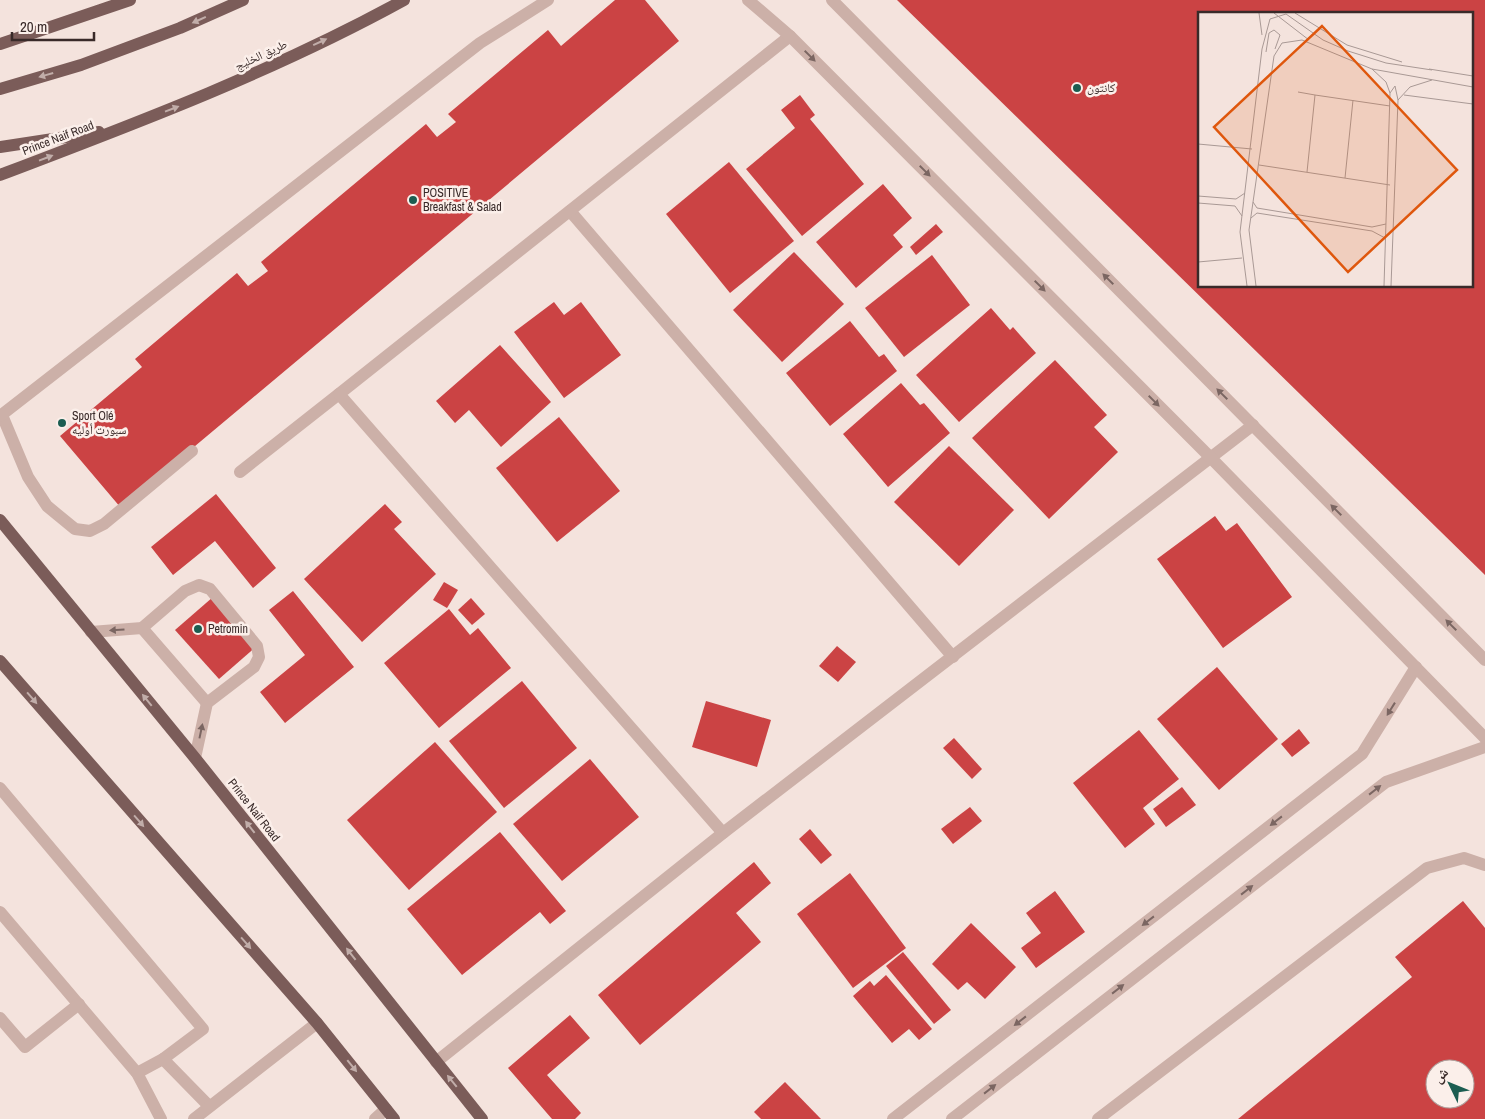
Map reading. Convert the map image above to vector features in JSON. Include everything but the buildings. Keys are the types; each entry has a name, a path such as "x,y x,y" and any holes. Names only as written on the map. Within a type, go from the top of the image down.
{"main road":[{"path":"0,44 130,0"},
{"path":"0,88 81,65 180,28 243,0"},
{"name":"طريق الخليج","path":"127,127 207,95 365,22 404,0"},
{"path":"0,148 127,127"},
{"name":"Prince Naif Road","path":"0,176 127,127"},
{"name":"Prince Naif Road","path":"0,520 195,758 482,1119"},
{"path":"0,661 317,1023 390,1114"}],"street":[{"path":"192,451 104,524 90,532 75,529 48,506 28,477 1,415 480,43 548,0"},
{"path":"748,0 790,36 1211,458 1485,738"},
{"path":"832,0 1485,660"},
{"path":"240,472 790,36"},
{"path":"570,211 953,657"},
{"path":"339,394 723,832"},
{"path":"436,1062 723,832 953,657 1252,425"},
{"path":"91,632 142,628 185,590 199,585 210,589 257,646 259,657 254,667 207,704 195,758"},
{"path":"142,628 207,704"},
{"path":"893,1119 1362,754 1416,668"},
{"path":"952,1119 1386,782 1485,747"},
{"path":"0,788 203,1029 163,1058 137,1073"},
{"path":"1098,1119 1427,868 1464,858 1485,865"},
{"path":"0,912 137,1073 161,1119"},
{"path":"0,1018 25,1047 78,1004"},
{"path":"194,1119 317,1023"},
{"path":"163,1058 209,1106"},
{"path":"375,1119 390,1114"}],"place":[{"name":"كانتون","path":"1077,88"},
{"name":"POSITIVE Breakfast & Salad","path":"413,200"},
{"name":"Sport Olé سبورت أوليه","path":"62,423"},
{"name":"Petromin","path":"198,629"}]}
